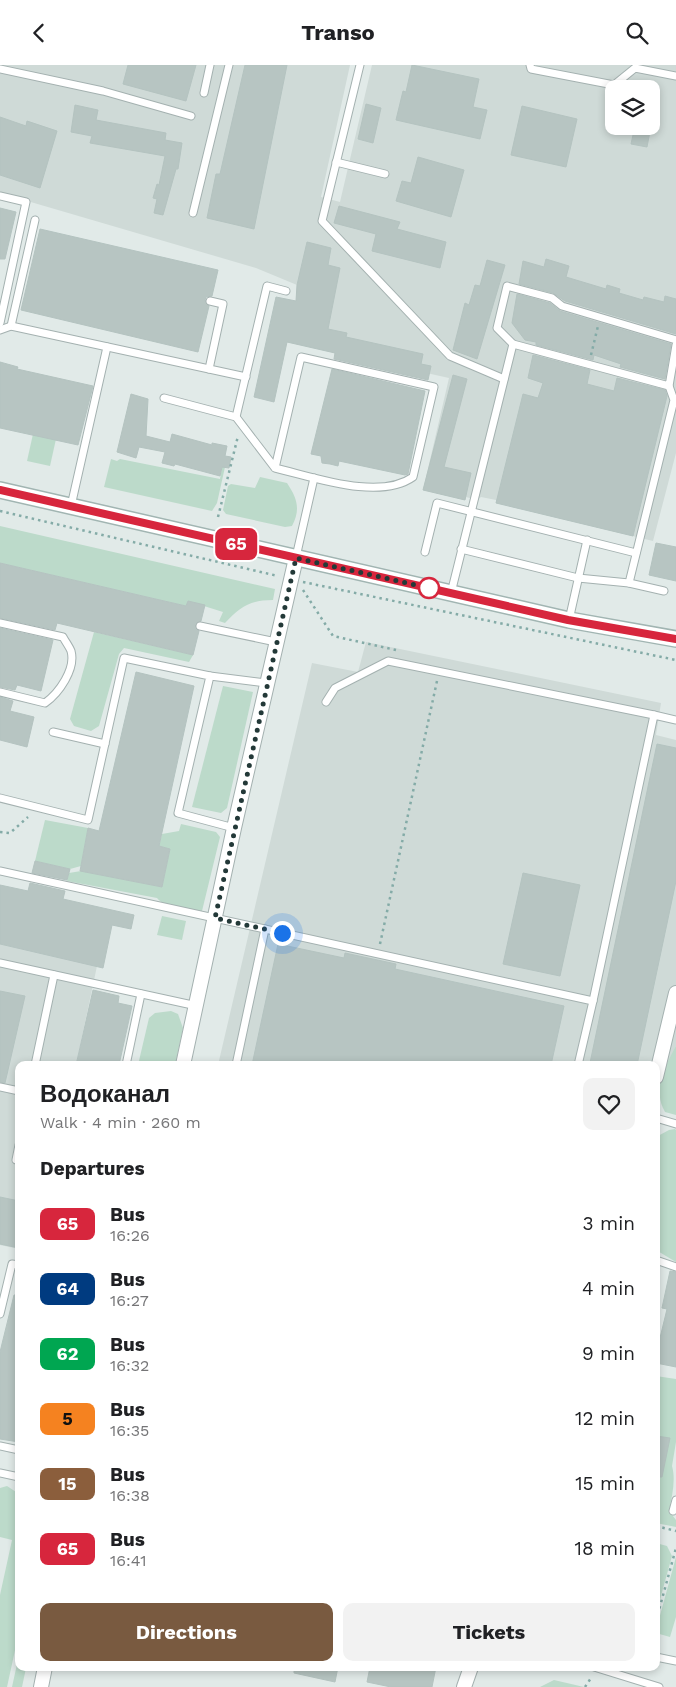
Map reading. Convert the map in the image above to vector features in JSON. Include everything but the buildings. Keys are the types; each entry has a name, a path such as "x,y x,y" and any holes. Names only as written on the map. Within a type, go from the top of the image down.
{"main road":[{"path":"0,490 568,620 676,639"}],"street":[{"path":"184,1061 266,683 296,558"},
{"path":"660,1061 676,993"},
{"path":"41,1687 44,1671"},
{"path":"464,1687 470,1671"}],"lane":[{"path":"204,93 210,65"},
{"path":"193,213 230,65"},
{"path":"360,65 322,221 450,356 504,379"},
{"path":"530,65 531,69 614,85 635,68 676,76"},
{"path":"0,69 103,91 191,117"},
{"path":"336,162 385,174"},
{"path":"0,196 26,202 0,323"},
{"path":"11,326 35,220"},
{"path":"236,417 267,286 286,291"},
{"path":"668,386 512,344 497,329 507,286 552,298 562,306 600,318 676,339"},
{"path":"209,369 223,304 210,301"},
{"path":"0,330 11,326 246,377"},
{"path":"451,593 512,344"},
{"path":"629,583 674,400 668,386 676,345"},
{"path":"71,506 107,347"},
{"path":"164,398 236,417 275,469 374,489 404,483 412,477 434,387 301,357 275,469"},
{"path":"296,558 314,477"},
{"path":"425,552 437,503 636,553"},
{"path":"568,620 587,540"},
{"path":"462,549 578,578 629,583 664,591"},
{"path":"0,623 63,637 72,652 67,678 55,695 45,703 0,692"},
{"path":"200,626 276,642"},
{"path":"0,798 88,820 124,658 210,677 266,683"},
{"path":"326,702 335,688 388,661 676,720"},
{"path":"210,677 178,813 234,827"},
{"path":"579,1061 654,715"},
{"path":"53,732 105,744"},
{"path":"0,871 593,1001"},
{"path":"237,1061 265,929"},
{"path":"0,963 197,1006"},
{"path":"36,1061 54,975"},
{"path":"127,1061 141,994"},
{"path":"0,1087 15,1090"},
{"path":"660,1119 676,1124"},
{"path":"660,1261 676,1267"},
{"path":"0,1314 2,1297 12,1264 15,1264"},
{"path":"0,1446 15,1449"},
{"path":"0,1473 15,1476"},
{"path":"673,1511 676,1500"},
{"path":"660,1658 676,1661"},
{"path":"607,1671 659,1687"}],"path":[{"path":"588,366 600,318"},
{"path":"218,517 241,423"},
{"path":"0,511 291,579"},
{"path":"405,652 333,636 297,581 676,660"},
{"path":"377,954 439,671"},
{"path":"0,832 10,833 38,807"},
{"path":"660,1528 676,1531"},
{"path":"660,1606 676,1548"}],"shaded area":[{"path":"0,65 350,65 321,197 340,202 372,65 676,65 676,453 653,541 496,503 496,500 481,497 477,500 466,497 465,500 423,490 449,378 287,342 296,301 297,285 256,268 0,193"},
{"path":"366,642 661,703 656,735 676,740 676,1046 662,1077 660,1095 660,1061 219,1061 312,663 358,672"},
{"path":"0,944 97,966 77,1061 15,1061 15,1248 0,1245"}],"green space":[{"path":"33,434 56,439 50,466 27,461"},
{"path":"111,459 117,461 120,459 220,479 222,467 225,467 217,503 212,511 104,487"},
{"path":"260,477 287,483 297,504 295,520 292,526 285,527 226,514 223,510 228,486 231,484 255,488"},
{"path":"0,526 275,589 273,600 258,601 246,605 225,623 219,621 223,612 188,601 186,606 0,563"},
{"path":"94,632 193,655 189,662 124,648 119,654 99,726 91,731 74,726 70,719"},
{"path":"223,686 253,692 227,808 221,813 192,807"},
{"path":"45,820 88,828 81,866 70,869 35,861"},
{"path":"181,824 216,832 220,837 202,911 172,907 157,898 67,881 69,873 81,871 162,887 170,849 159,846 162,834 179,831"},
{"path":"162,916 186,921 182,940 157,935"},
{"path":"171,1011 178,1014 183,1028 176,1061 139,1061 149,1018 155,1013"},
{"path":"676,1046 676,1115 665,1112 661,1104 660,1087 664,1070"},
{"path":"669,1130 676,1130 676,1262 660,1252 660,1135"},
{"path":"660,1377 676,1379 676,1442 672,1466 673,1488 669,1511 676,1520 676,1527 660,1524"},
{"path":"7,1486 15,1491 15,1650 7,1687 0,1687 0,1595 12,1540 0,1537 0,1488"},
{"path":"660,1544 667,1546 672,1556 660,1600"},
{"path":"676,1557 676,1617 670,1637 660,1634 660,1615"},
{"path":"16,1671 25,1671 22,1687 12,1687"},
{"path":"554,1680 584,1687 540,1687"}],"bus line":[{"name":"65","path":"0,490 568,620 676,639"}],"route":[{"path":"282,933 215,918 296,558 429,588"}]}
